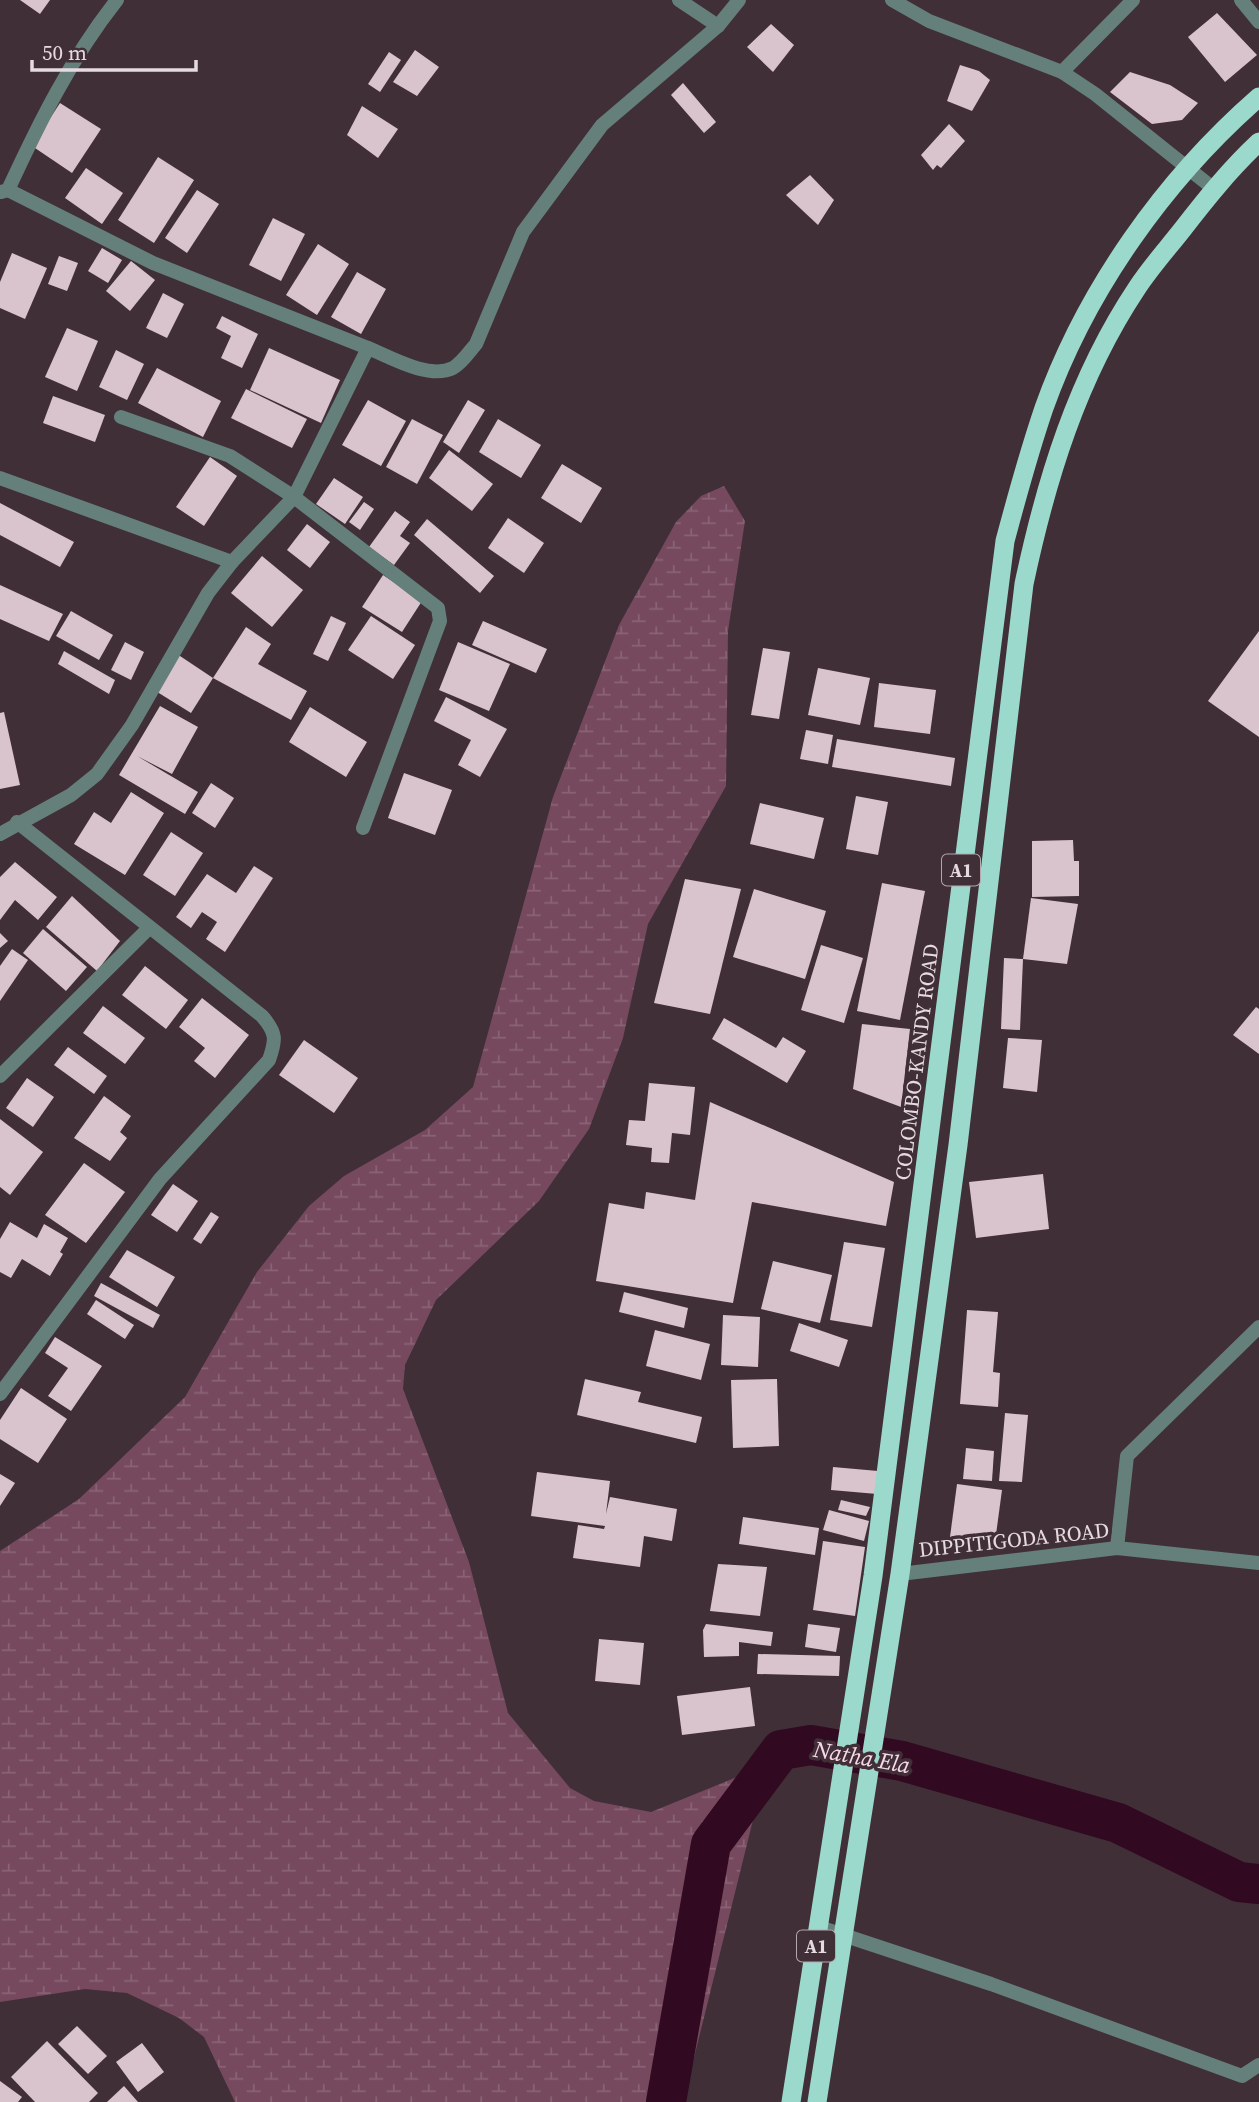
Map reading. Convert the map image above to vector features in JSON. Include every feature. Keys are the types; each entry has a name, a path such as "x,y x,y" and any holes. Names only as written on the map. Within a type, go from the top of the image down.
{"highway":[{"name":"COLOMBO-KANDY ROAD","path":"791,2102 873,1576 939,1079 965,835 1005,541 1045,407 1074,340 1144,223 1188,167 1259,97"},
{"name":"A1","path":"817,2102 900,1574 958,1145 1021,610 1042,499 1069,420 1102,348 1137,288 1214,189 1259,142"},
{"path":"873,1576 900,1574"}],"street":[{"path":"117,0 100,22 44,112 4,191 153,263 430,370 451,369 464,359 476,344 523,232 602,125 718,26 739,0"},
{"path":"679,0 718,26"},
{"path":"892,0 929,21 1062,72 1096,94 1214,189"},
{"path":"1062,72 1133,0"},
{"path":"1241,0 1259,22"},
{"path":"0,834 17,822 71,794 97,774 132,724 208,593 232,562 294,497 368,348"},
{"path":"121,416 230,456 294,497 438,608 440,621 363,828"},
{"path":"0,478 232,562"},
{"path":"0,1394 160,1179 269,1060 276,1042 274,1030 262,1016 17,822"},
{"path":"0,1076 149,929"},
{"path":"1117,1548 1127,1456 1259,1327"},
{"name":"DIPPITIGODA ROAD","path":"900,1574 1117,1548 1259,1563"},
{"path":"819,1927 1014,1993 1242,2076 1259,2065"}],"green space":[{"path":"724,486 745,521 728,631 726,786 648,924 623,1038 589,1129 539,1201 436,1300 405,1365 403,1389 469,1562 508,1713 570,1788 594,1801 651,1812 737,1777 755,1798 754,1816 683,2102 235,2102 204,2037 179,2018 127,1993 85,1989 0,2002 0,1551 79,1499 185,1397 257,1272 309,1206 344,1176 425,1130 473,1087 553,797 619,625 676,522 701,496"}],"building":[{"path":"20,0 50,0 40,14"},
{"path":"1217,13 1257,55 1225,82 1188,37"},
{"path":"771,24 794,45 773,72 747,47"},
{"path":"415,50 439,67 417,96 393,82"},
{"path":"389,52 401,60 380,92 368,84"},
{"path":"960,65 979,71 990,80 972,111 947,101"},
{"path":"1130,72 1170,85 1198,103 1182,120 1152,124 1110,92"},
{"path":"683,83 716,122 704,133 671,95"},
{"path":"60,103 101,129 72,173 32,146"},
{"path":"362,106 398,129 378,158 347,135"},
{"path":"949,124 965,141 941,168 937,165 933,170 921,155"},
{"path":"158,157 194,180 154,243 118,220"},
{"path":"86,168 123,193 102,224 65,198"},
{"path":"810,175 834,200 818,225 786,195"},
{"path":"197,190 219,204 187,253 165,238"},
{"path":"273,218 305,234 281,281 249,265"},
{"path":"318,244 349,264 317,315 286,295"},
{"path":"102,248 122,260 108,283 88,271"},
{"path":"12,253 47,268 25,319 0,308 0,282"},
{"path":"59,256 78,263 67,291 48,284"},
{"path":"131,261 155,280 130,311 106,291"},
{"path":"357,272 386,289 361,334 331,317"},
{"path":"163,293 184,304 167,338 146,328"},
{"path":"222,316 258,334 242,368 221,358 231,336 216,328"},
{"path":"67,328 98,341 77,391 45,377"},
{"path":"269,348 340,380 321,423 250,390"},
{"path":"116,350 144,364 127,400 99,387"},
{"path":"157,368 221,401 203,437 138,403"},
{"path":"246,389 307,419 292,448 231,418"},
{"path":"53,396 105,415 95,442 43,423"},
{"path":"368,400 406,421 381,466 342,445"},
{"path":"468,400 485,410 459,453 443,442"},
{"path":"412,419 443,435 417,484 386,467"},
{"path":"498,419 541,445 521,478 479,452"},
{"path":"449,450 493,484 472,511 429,478"},
{"path":"210,457 237,476 204,526 176,507"},
{"path":"562,464 602,488 581,523 541,498"},
{"path":"334,478 363,497 345,524 316,504"},
{"path":"364,502 374,509 360,530 349,522"},
{"path":"0,503 74,542 60,567 0,535"},
{"path":"395,511 410,522 400,536 410,543 394,565 369,547"},
{"path":"508,518 544,543 524,573 488,548"},
{"path":"427,519 494,576 480,593 414,535"},
{"path":"307,524 330,542 310,568 287,550"},
{"path":"262,556 303,590 272,627 231,593"},
{"path":"383,575 422,601 402,632 362,607"},
{"path":"0,585 63,614 49,641 0,619"},
{"path":"71,611 113,635 99,660 56,636"},
{"path":"331,616 346,623 328,661 313,654"},
{"path":"371,616 415,645 393,679 348,650"},
{"path":"483,621 547,649 536,673 472,645"},
{"path":"246,627 271,644 258,664 307,691 291,720 213,678"},
{"path":"1259,631 1259,737 1208,701"},
{"path":"125,642 144,652 131,680 111,670"},
{"path":"458,642 510,664 489,711 439,690"},
{"path":"763,648 790,652 779,719 751,715"},
{"path":"64,651 115,680 109,694 58,664"},
{"path":"177,654 213,678 191,713 154,690"},
{"path":"818,668 870,678 860,725 808,715"},
{"path":"879,683 936,690 930,734 874,727"},
{"path":"446,697 507,729 480,777 458,765 471,740 434,721"},
{"path":"160,706 198,727 172,774 137,756 198,792 185,814 119,775"},
{"path":"310,707 367,742 346,777 289,742"},
{"path":"4,712 20,785 0,789 0,713"},
{"path":"806,730 833,735 828,764 800,759"},
{"path":"837,739 955,758 951,786 832,767"},
{"path":"404,773 452,790 435,835 388,818"},
{"path":"211,783 234,798 215,828 192,813"},
{"path":"131,792 164,813 125,875 74,844 94,812 111,823"},
{"path":"856,796 888,802 878,855 846,849"},
{"path":"760,803 824,818 814,859 750,844"},
{"path":"171,832 203,853 175,896 143,875"},
{"path":"1073,840 1074,861 1079,861 1079,896 1032,897 1032,841"},
{"path":"15,862 57,897 38,920 15,900 0,920 0,877"},
{"path":"254,866 273,878 225,952 206,939 217,922 202,912 191,928 176,917 207,874 236,893"},
{"path":"685,879 741,889 710,1014 654,1003"},
{"path":"882,883 925,891 900,1020 857,1011"},
{"path":"754,889 826,911 805,979 733,957"},
{"path":"72,896 120,941 97,971 46,927"},
{"path":"1031,898 1078,904 1067,964 1023,959"},
{"path":"43,929 87,967 66,991 23,953"},
{"path":"0,933 8,941 0,948"},
{"path":"821,945 863,958 844,1023 801,1010"},
{"path":"12,949 28,960 0,1001 0,966"},
{"path":"1004,958 1023,959 1020,1030 1001,1029"},
{"path":"145,966 188,1000 166,1029 122,995"},
{"path":"202,998 249,1035 215,1078 194,1061 205,1048 179,1027"},
{"path":"103,1006 145,1038 125,1064 83,1033"},
{"path":"1256,1007 1259,1009 1259,1054 1233,1035"},
{"path":"724,1018 776,1048 783,1037 806,1051 787,1083 712,1039"},
{"path":"862,1024 910,1029 901,1107 853,1089"},
{"path":"1008,1038 1042,1040 1037,1092 1003,1088"},
{"path":"304,1040 358,1078 334,1113 279,1075"},
{"path":"68,1047 107,1076 94,1094 54,1065"},
{"path":"27,1078 54,1097 33,1127 6,1108"},
{"path":"649,1083 695,1087 690,1135 672,1133 669,1163 651,1162 652,1148 626,1145 629,1120 645,1121"},
{"path":"104,1096 131,1116 120,1132 127,1138 110,1161 74,1138"},
{"path":"710,1102 894,1182 886,1226 752,1202 733,1303 596,1281 609,1203 644,1209 646,1192 695,1200"},
{"path":"0,1119 43,1152 10,1195 0,1187"},
{"path":"84,1163 125,1192 86,1243 45,1215"},
{"path":"1043,1174 1049,1229 976,1238 969,1182"},
{"path":"173,1184 198,1201 177,1232 151,1215"},
{"path":"211,1212 219,1217 201,1244 193,1239"},
{"path":"10,1222 37,1238 44,1224 68,1238 60,1252 63,1254 50,1276 22,1259 11,1278 0,1272 0,1239"},
{"path":"844,1242 885,1248 872,1327 830,1320"},
{"path":"127,1250 175,1277 157,1307 109,1277"},
{"path":"773,1261 832,1275 820,1323 761,1309"},
{"path":"101,1283 160,1315 153,1328 94,1296"},
{"path":"624,1292 688,1308 684,1328 619,1312"},
{"path":"96,1300 134,1325 125,1339 87,1314"},
{"path":"967,1310 998,1312 993,1372 1000,1373 998,1407 960,1404"},
{"path":"723,1315 760,1317 758,1367 721,1365"},
{"path":"799,1323 848,1340 839,1367 790,1351"},
{"path":"655,1330 710,1344 701,1380 646,1366"},
{"path":"55,1337 102,1366 71,1411 48,1396 68,1368 45,1353"},
{"path":"585,1379 641,1392 638,1402 702,1417 696,1443 577,1415"},
{"path":"777,1379 779,1446 733,1448 731,1380"},
{"path":"21,1388 67,1419 38,1463 0,1439 0,1420"},
{"path":"1005,1413 1028,1415 1022,1482 999,1481"},
{"path":"966,1448 994,1451 992,1481 963,1479"},
{"path":"833,1467 878,1471 877,1494 831,1490"},
{"path":"537,1472 610,1481 606,1514 610,1497 677,1509 672,1541 644,1536 640,1567 573,1558 578,1525 604,1529 605,1526 531,1516"},
{"path":"0,1474 15,1483 0,1506"},
{"path":"957,1484 1002,1490 995,1542 950,1537"},
{"path":"841,1500 870,1507 866,1516 838,1510"},
{"path":"829,1510 869,1521 864,1541 823,1530"},
{"path":"743,1517 819,1528 815,1555 739,1544"},
{"path":"823,1541 865,1547 855,1616 813,1610"},
{"path":"718,1564 767,1567 760,1616 710,1611"},
{"path":"706,1624 773,1632 771,1646 739,1642 739,1656 704,1657 703,1630"},
{"path":"808,1624 840,1628 836,1652 805,1647"},
{"path":"599,1639 644,1643 640,1685 595,1681"},
{"path":"758,1654 840,1656 839,1676 757,1674"},
{"path":"750,1687 755,1726 682,1735 677,1696"},
{"path":"77,2026 107,2056 88,2074 58,2044"},
{"path":"47,2041 98,2093 89,2102 35,2102 11,2077"},
{"path":"142,2043 164,2072 138,2092 116,2062"},
{"path":"0,2081 22,2097 18,2102 0,2102"},
{"path":"124,2086 138,2102 107,2102"}],"waterway":[{"name":"Natha Ela","path":"666,2102 711,1844 781,1750 811,1745 902,1761 1118,1823 1239,1882 1259,1884"}]}
